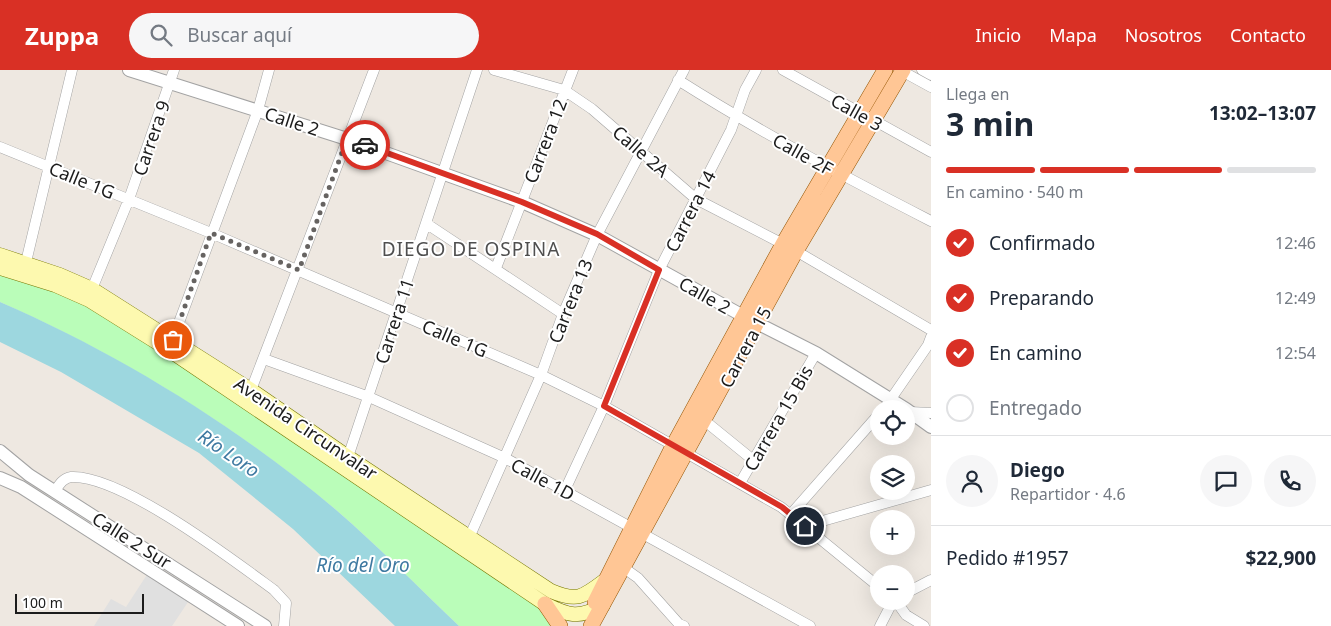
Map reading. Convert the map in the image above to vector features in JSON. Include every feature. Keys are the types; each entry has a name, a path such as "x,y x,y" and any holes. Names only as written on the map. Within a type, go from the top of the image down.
{"main road":[{"name":"Carrera 15","path":"866,118 886,70"},
{"name":"Carrera 15","path":"591,617 624,568 637,531 673,446 751,320 790,248 866,118 902,70"},
{"name":"Avenida Circunvalar","path":"0,255 26,262 92,290 545,604 564,613 591,617"},
{"name":"Avenida Circunvalar","path":"0,268 55,285 89,300 251,390 348,457 551,591 562,596 579,597 604,582"},
{"name":"Carrera 15","path":"591,617 604,582 687,454 705,421 751,320"},
{"path":"545,604 560,626"}],"street":[{"path":"26,262 72,70"},
{"name":"Calle 2","path":"128,70 347,139 522,202 597,234 751,320 816,353 882,400"},
{"name":"Carrera 9","path":"92,290 129,199 174,70"},
{"path":"171,345 258,110 270,70"},
{"path":"251,390 299,270 374,70"},
{"name":"Carrera 11","path":"348,457 444,174 477,70"},
{"name":"Calle 2A","path":"494,70 564,90 592,109 696,199 790,248 931,330"},
{"name":"Carrera 12","path":"496,268 573,70"},
{"name":"Carrera 13","path":"469,538 541,375 563,314 597,234 684,70"},
{"name":"Carrera 14","path":"565,490 604,406 659,270 736,117 745,90 756,70"},
{"name":"Calle 3","path":"783,70 866,118 931,152"},
{"path":"902,70 931,87"},
{"path":"922,70 931,75"},
{"name":"Calle 2F","path":"678,80 736,117 834,172 931,221"},
{"name":"Calle 1G","path":"0,147 299,270 541,375 604,406 791,514 870,579"},
{"path":"427,224 563,314"},
{"path":"891,400 931,337"},
{"name":"Carrera 15 Bis","path":"740,483 816,353"},
{"name":"Calle 1D","path":"264,359 369,397 505,458 810,626"},
{"path":"915,411 931,413"},
{"name":"Calle 2","path":"915,416 931,427"},
{"path":"705,421 753,460"},
{"path":"791,514 870,424"},
{"name":"Calle 2 Sur","path":"0,451 29,475 266,626"},
{"path":"54,491 61,482 70,477 90,479 122,491 161,513 274,590 286,603 284,625"},
{"name":"Calle 2 Sur","path":"0,478 21,487 238,626"},
{"path":"805,526 931,490"},
{"path":"624,568 638,578 681,625"},
{"path":"915,588 931,580"},
{"path":"880,626 889,610"},
{"path":"902,610 906,615 924,626"}],"green space":[{"path":"0,268 89,300 545,604 560,626 459,626 335,509 257,449 217,421 132,368 44,322 0,302"}],"shaded area":[{"path":"150,570 192,596 172,626 94,626 111,599 126,607"}],"water":[{"name":"Río del Oro","path":"0,302 88,344 132,368 217,420 297,478 335,509 459,626 395,626 293,529 199,453 61,372 0,342"}],"way so far":[{"path":"173,340 211,233 299,270 347,139 365,145"}],"district":[{"name":"DIEGO DE OSPINA","path":"471,249"}],"route":[{"path":"365,145 522,202 597,234 659,270 604,406 782,507 805,526"}],"water label":[{"name":"Río Loro","path":"229,453"}]}
